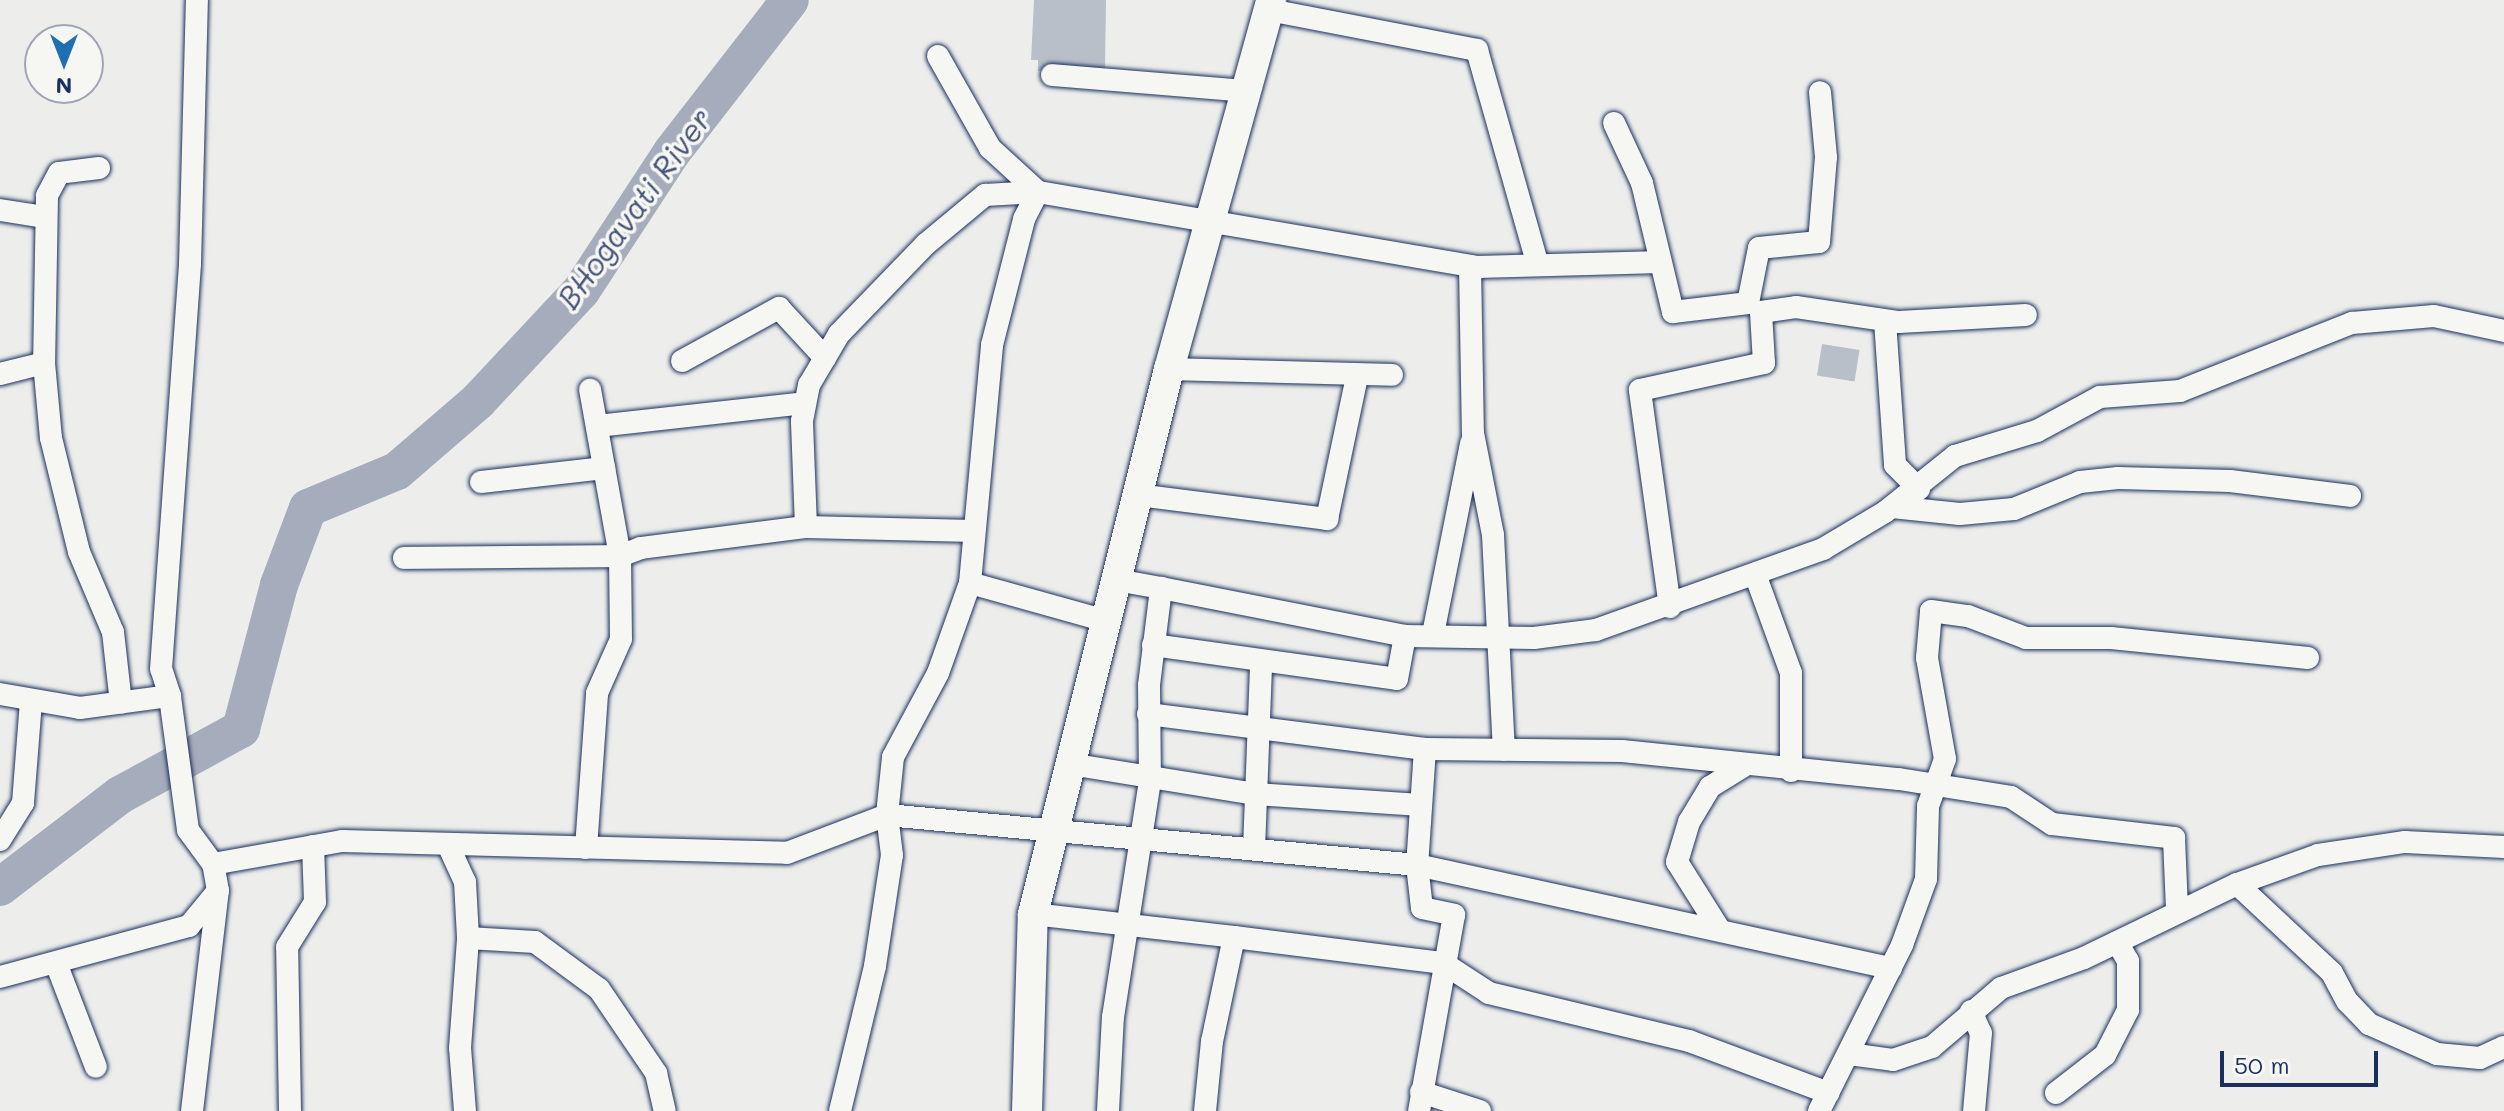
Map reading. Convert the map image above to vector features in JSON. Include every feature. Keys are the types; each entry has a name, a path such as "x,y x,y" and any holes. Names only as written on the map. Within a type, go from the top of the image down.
{"street":[{"path":"192,1111 218,891 213,864 188,830 172,707 161,669 190,264 197,0"},
{"path":"1027,1111 1033,914 1169,369 1270,5 1477,50 1538,265"},
{"path":"938,56 990,148 1038,192"},
{"path":"1052,75 1246,91"},
{"path":"1614,123 1642,183 1673,312 1748,303 1759,248 1819,242 1826,157 1820,92"},
{"path":"99,168 59,173 47,196 44,363 51,438 79,552 100,591 113,632 121,703"},
{"path":"806,527 805,403 825,358 839,334 926,244 985,195 1038,192 1210,219 1328,244 1470,266 1660,262"},
{"path":"840,1111 875,966 892,855 887,815 893,757 938,673 970,583 992,345 1024,219 1038,192"},
{"path":"0,210 45,217"},
{"path":"1470,266 1473,433 1493,535 1504,750"},
{"path":"1670,607 1640,390 1764,363 1761,312 1796,307 1885,321 2026,315"},
{"path":"682,361 779,308 825,358"},
{"path":"1116,580 1405,636 1433,634 1500,638 1596,630 1670,607 1823,549 1919,489 1955,456 2037,431 2074,407 2100,397 2180,391 2352,323 2434,316 2504,331"},
{"path":"1885,321 1895,465 1919,489"},
{"path":"0,374 44,363"},
{"path":"1169,369 1357,377 1392,375"},
{"path":"1138,495 1327,519 1357,377"},
{"path":"586,848 597,693 621,639 620,556 590,390"},
{"path":"597,426 805,403"},
{"path":"1433,634 1473,433"},
{"path":"481,482 604,468"},
{"path":"1892,507 1960,514 2014,509 2080,482 2118,478 2230,481 2350,496"},
{"path":"404,558 620,556 641,548 806,527 973,531"},
{"path":"1755,574 1791,673 1791,771"},
{"path":"970,583 1106,621"},
{"path":"1108,1111 1113,1017 1138,837 1150,781 1148,714 1161,588"},
{"path":"1033,914 1443,963 1489,993 1586,1012 1689,1041 1824,1102 1891,968 1926,879 1928,806 1945,759 1927,658 1931,611 1968,616 2026,638 2111,638 2308,658"},
{"path":"1153,645 1261,664 1397,679 1405,636"},
{"path":"1254,849 1261,664"},
{"path":"0,694 80,708 121,703 172,707"},
{"path":"0,840 23,803 31,701"},
{"path":"1148,714 1425,749 1622,751 2011,797 2052,824 2174,838 2177,911"},
{"path":"1425,749 1417,865 1422,908 1454,915 1420,1102 1480,1111"},
{"path":"1070,764 1150,781 1255,794 1421,805"},
{"path":"1718,927 1677,862 1689,822 1710,787 1744,766"},
{"path":"213,864 342,841 787,853 887,815 1054,828 1417,865 1718,927 1891,968"},
{"path":"1849,1054 1893,1060 1932,1047 2001,988 2117,942 2237,884 2318,855 2405,842 2504,845"},
{"path":"448,845 465,882 468,938 460,1048 465,1111"},
{"path":"290,1111 287,947 315,902 313,846"},
{"path":"2237,884 2332,973 2347,1001 2369,1024 2437,1054 2480,1058 2504,1047"},
{"path":"0,977 189,926 218,891"},
{"path":"1205,1111 1214,1029 1234,937"},
{"path":"468,938 535,942 599,989 656,1073 665,1111"},
{"path":"2056,1093 2105,1055 2128,1010 2128,961 2117,942"},
{"path":"56,963 96,1067"},
{"path":"1971,1011 1981,1033 1974,1111"}],"building":[{"path":"1034,0 1106,0 1105,71 1038,71 1038,60 1031,60"},
{"path":"1822,344 1860,350 1855,382 1817,376"}],"waterway":[{"name":"BHogavati River","path":"0,887 120,795 241,729 279,585 308,508 397,471 478,401 581,291 672,152 790,0"}]}
